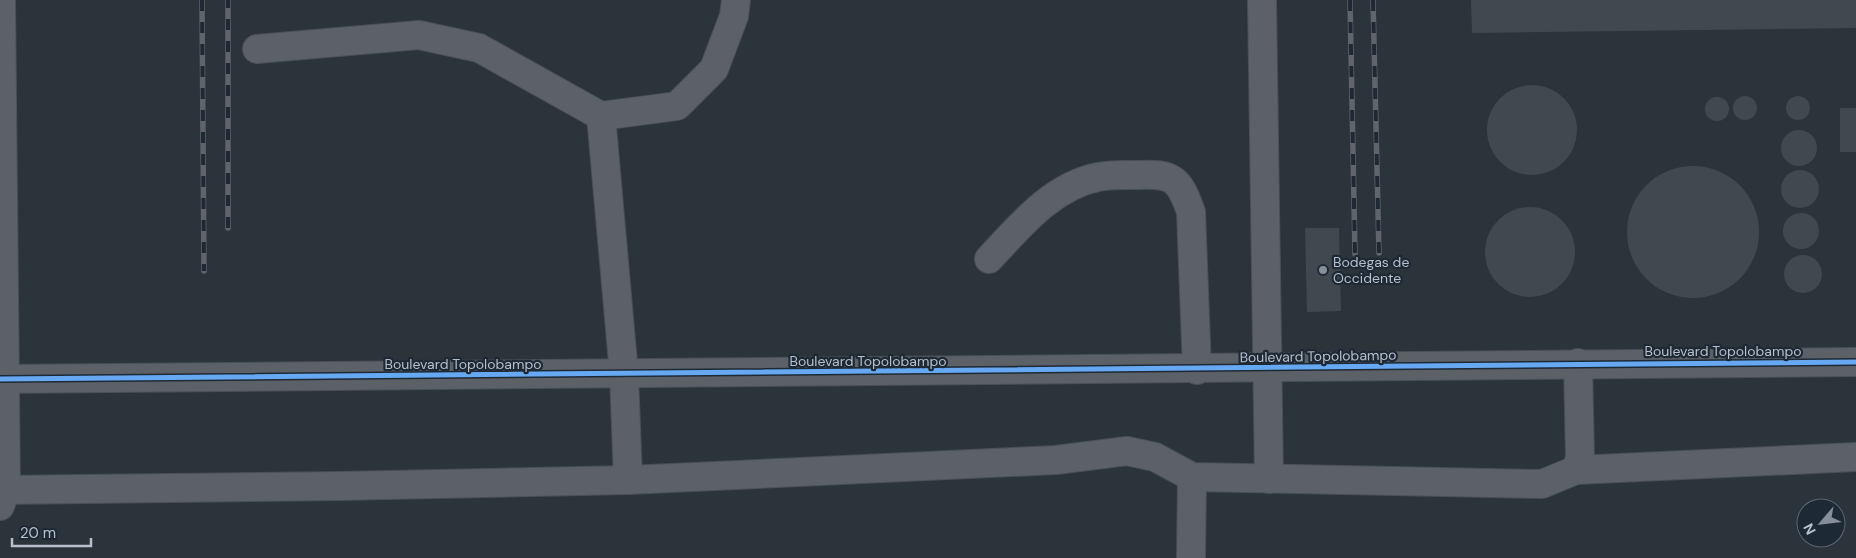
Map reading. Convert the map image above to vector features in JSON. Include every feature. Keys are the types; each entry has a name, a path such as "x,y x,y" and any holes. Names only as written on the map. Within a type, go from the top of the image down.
{"street":[{"path":"1,0 2,495 628,480 1056,460 1127,451 1155,457 1192,477 1542,484 1576,470 1856,457"},
{"path":"257,49 419,35 479,48 601,116 678,106 714,68 734,16 736,0"},
{"path":"1262,0 1269,479"},
{"path":"601,116 624,374 628,480"},
{"path":"989,259 1024,222 1056,195 1077,184 1098,177 1161,173 1182,187 1191,212 1197,370"},
{"name":"Boulevard Topolobampo","path":"2,379 1197,370 1578,363 1856,362"},
{"path":"1576,470 1580,458 1578,363"},
{"path":"1191,558 1192,477"}],"building":[{"path":"1471,0 1856,0 1856,28 1472,33"},
{"path":"1523,85 1541,85 1557,92 1570,105 1577,121 1577,139 1570,155 1557,168 1541,175 1523,175 1507,168 1494,155 1487,139 1487,121 1494,105 1507,92"},
{"path":"1745,96 1750,97 1756,103 1756,113 1750,119 1745,120 1740,119 1734,113 1733,108 1734,103 1740,97"},
{"path":"1798,96 1807,99 1810,108 1807,117 1798,120 1789,117 1786,108 1789,99"},
{"path":"1717,97 1722,98 1728,104 1728,114 1722,120 1717,121 1712,120 1706,114 1705,109 1706,104 1712,98"},
{"path":"1840,108 1856,108 1856,152 1840,152"},
{"path":"1799,130 1806,131 1812,135 1816,141 1816,155 1812,161 1806,165 1799,166 1792,165 1786,161 1782,155 1781,148 1782,141 1786,135 1792,131"},
{"path":"1693,166 1706,167 1718,171 1740,185 1754,207 1758,219 1758,245 1754,257 1740,279 1718,293 1706,297 1693,298 1680,297 1668,293 1646,279 1632,257 1628,245 1627,232 1628,219 1632,207 1646,185 1668,171 1680,167"},
{"path":"1800,170 1813,176 1819,189 1813,202 1800,208 1787,202 1781,189 1787,176"},
{"path":"1521,207 1539,207 1555,214 1568,227 1575,243 1575,261 1568,277 1555,290 1539,297 1521,297 1505,290 1492,277 1485,261 1485,243 1492,227 1505,214"},
{"path":"1801,213 1808,214 1814,218 1818,224 1818,238 1814,244 1808,248 1801,249 1794,248 1788,244 1784,238 1783,231 1784,224 1788,218 1794,214"},
{"name":"Bodegas de Occidente","path":"1305,228 1339,228 1341,311 1307,312"},
{"path":"1803,255 1816,261 1822,274 1816,287 1803,293 1790,287 1784,274 1790,261"}],"railway":[{"path":"202,0 204,271"},
{"path":"228,0 228,228"},
{"path":"1350,0 1355,254"},
{"path":"1373,0 1379,253"}],"cycle path":[{"path":"0,379 1856,362"}],"place":[{"name":"Bodegas de Occidente","path":"1323,270"}]}
